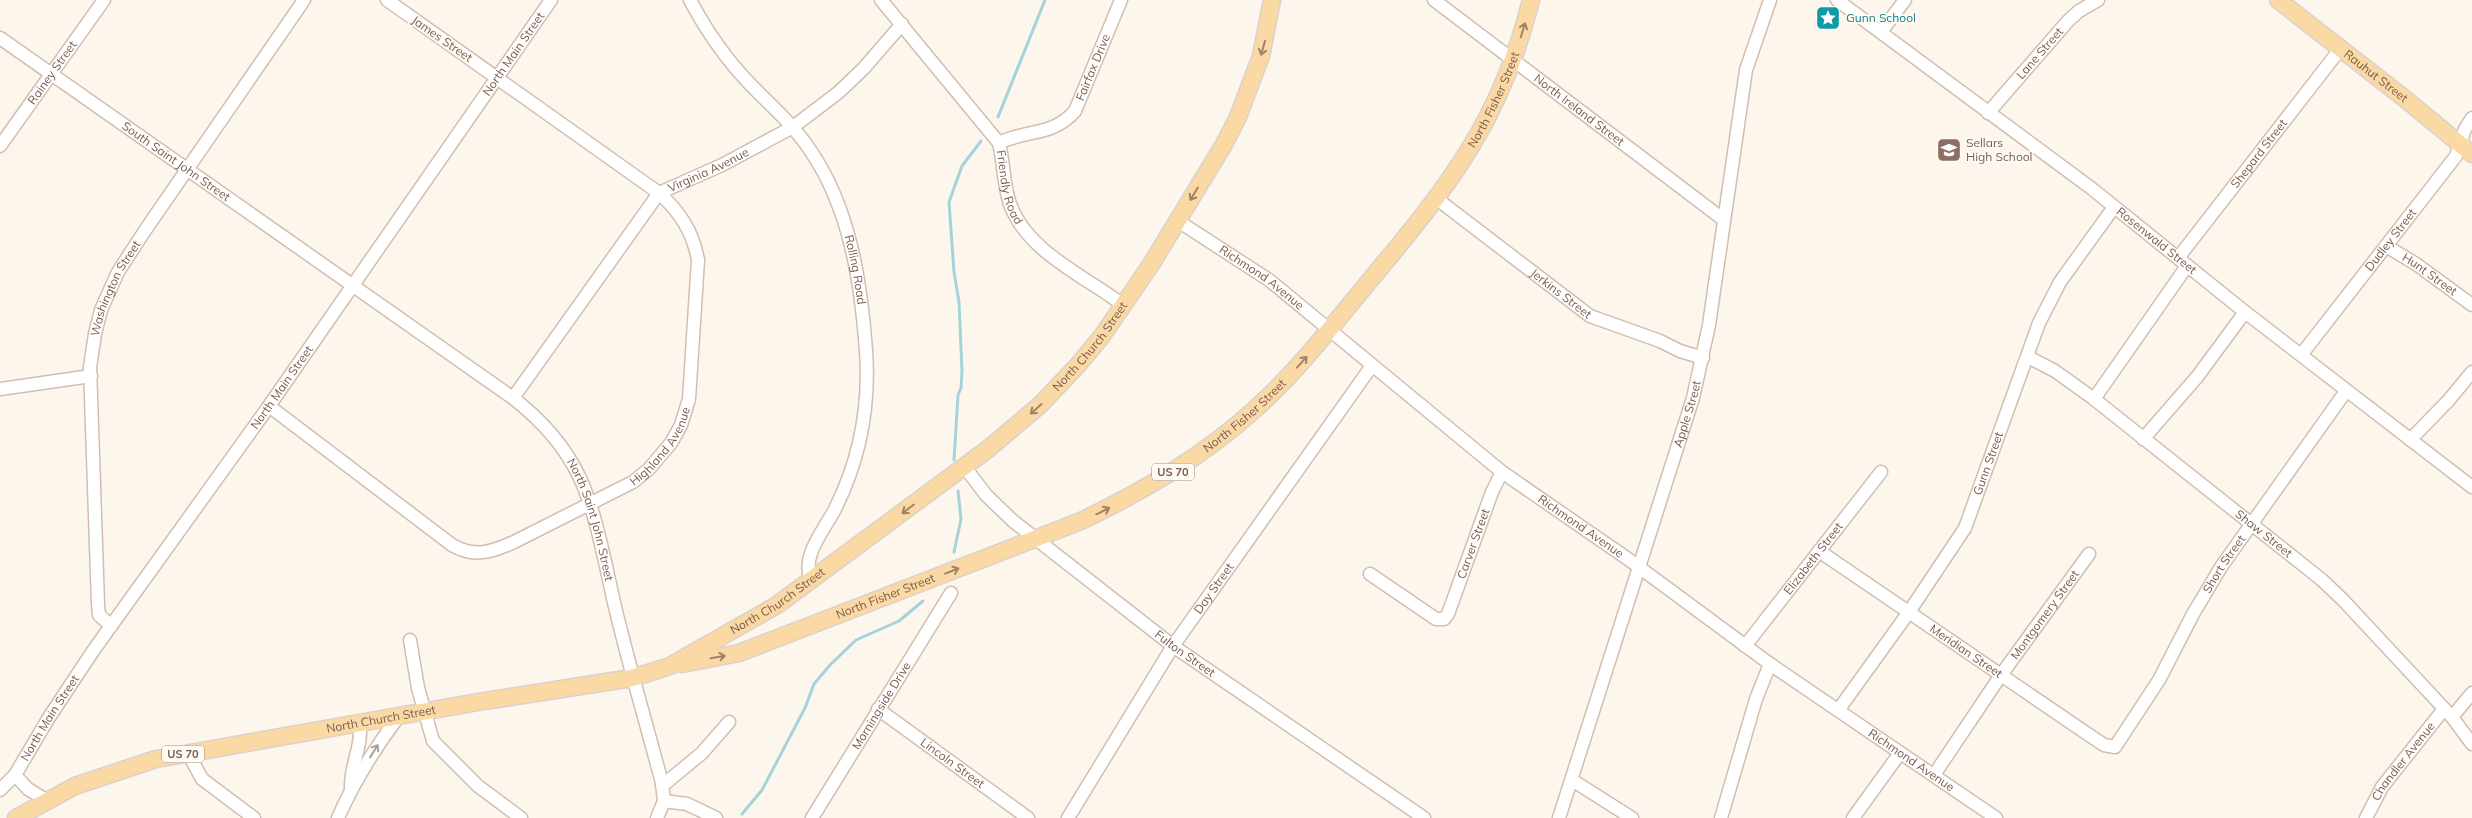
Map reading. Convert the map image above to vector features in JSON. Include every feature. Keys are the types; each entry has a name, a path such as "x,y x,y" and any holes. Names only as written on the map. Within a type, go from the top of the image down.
{"main road":[{"name":"North Church Street","path":"16,818 46,800 75,786 134,764 360,722 588,683 632,678 670,666 770,609 812,580 1018,424 1062,382 1102,336 1178,221 1238,117 1261,56 1272,0"},
{"name":"North Fisher Street","path":"670,666 738,653 1082,521 1130,497 1200,453 1267,398 1328,331 1437,199 1480,134 1514,60 1531,0"},
{"name":"Rauhut Street","path":"2278,0 2341,48 2466,149"}],"street":[{"name":"Rainey Street","path":"0,146 104,0"},
{"name":"Washington Street","path":"111,626 99,615 97,596 91,376 94,334 107,294 118,272 186,167 304,0"},
{"name":"James Street","path":"387,0 497,78"},
{"name":"North Main Street","path":"0,790 15,775 48,719 111,626 269,406 551,0"},
{"name":"Rolling Road","path":"690,0 712,38 730,63 793,127 824,173 843,216 855,265 868,380 864,420 859,449 847,485 809,557 807,571 812,580"},
{"name":"Friendly Road","path":"881,0 999,143 1004,163 1004,182 1011,205 1030,236 1052,257 1123,305"},
{"name":"Fairfax Drive","path":"999,143 1017,135 1051,130 1075,112 1121,0"},
{"name":"North Ireland Street","path":"1434,0 1724,220"},
{"name":"Apple Street","path":"1559,818 1693,398 1703,358 1746,70 1770,0"},
{"name":"Rosenwald Street","path":"1837,0 2114,208 2245,312 2472,487"},
{"path":"1881,32 1905,0"},
{"name":"Lane Street","path":"1988,113 2068,21 2079,11 2098,0"},
{"name":"Virginia Avenue","path":"513,398 659,193 722,165 793,127 839,92 864,68 902,24"},
{"name":"South Saint John Street","path":"0,38 186,167 351,286"},
{"name":"Shepard Street","path":"2094,399 2183,262 2341,48"},
{"name":"Highland Avenue","path":"269,406 452,546 479,554 493,551 633,482 649,469 671,443 681,425 689,399 698,260 693,240 686,224 671,204 659,193 497,78"},
{"name":"Dudley Street","path":"2301,355 2456,156 2466,149 2465,129 2472,118"},
{"name":"Jerkins Street","path":"1437,199 1590,316 1703,358"},
{"name":"Gunn Street","path":"1839,709 1910,612 1965,528 2039,324 2060,282 2114,208"},
{"name":"Richmond Avenue","path":"1178,221 1268,280 1502,472 1640,568 1770,664 1839,709 1996,818"},
{"name":"Hunt Street","path":"2386,246 2472,305"},
{"name":"North Saint John Street","path":"351,286 513,398 559,442 579,476 589,505 632,678 662,786 664,801"},
{"path":"2143,439 2197,377 2245,312"},
{"name":"Shaw Street","path":"2028,357 2055,371 2094,399 2322,580 2448,713 2472,744"},
{"name":"Day Street","path":"1068,818 1173,646 1372,366"},
{"path":"2410,440 2448,401 2472,372"},
{"path":"0,389 91,376"},
{"name":"Short Street","path":"2115,747 2159,680 2208,587 2251,523 2346,390"},
{"name":"Fulton Street","path":"964,466 1000,508 1173,646 1424,818"},
{"name":"Carver Street","path":"1370,574 1436,619 1446,616 1492,492 1502,472"},
{"name":"Elizabeth Street","path":"1745,646 1881,472"},
{"name":"Meridian Street","path":"1819,551 2104,745 2115,747"},
{"name":"Montgomery Street","path":"1934,775 2001,675 2089,554"},
{"name":"Morningside Drive","path":"812,818 951,593"},
{"path":"410,640 418,688 424,712 437,748 478,786 521,818"},
{"path":"1721,818 1756,698 1770,664"},
{"name":"Chandler Avenue","path":"2366,818 2382,787 2448,713 2472,693"},
{"name":"Lincoln Street","path":"878,709 1028,818"},
{"path":"338,818 351,789 381,740 399,716"},
{"path":"351,789 350,772 359,752 360,722"},
{"path":"662,786 702,753 728,722"},
{"path":"188,753 202,779 254,818"},
{"path":"1853,818 1900,753"},
{"name":"North Main Street","path":"15,775 28,789 46,800"},
{"path":"1572,780 1632,818"},
{"path":"657,818 664,801 687,804 716,818"}],"waterway":[{"path":"998,117 1045,0"},
{"path":"954,460 958,395 961,388 962,371 959,302 954,272 949,202 962,166 981,141"},
{"path":"954,552 961,519 958,491"},
{"path":"742,814 762,790 805,708 814,684 830,665 856,640 899,621 923,601"}],"place":[{"name":"Gunn School","path":"1828,18"},
{"name":"Sellars High School","path":"1949,150"}]}
